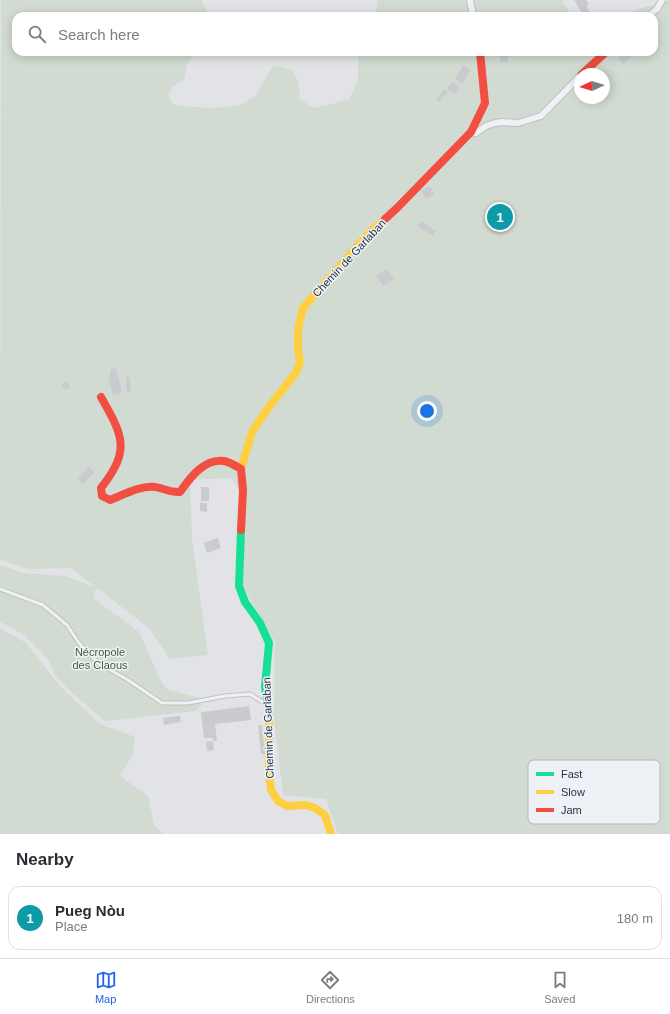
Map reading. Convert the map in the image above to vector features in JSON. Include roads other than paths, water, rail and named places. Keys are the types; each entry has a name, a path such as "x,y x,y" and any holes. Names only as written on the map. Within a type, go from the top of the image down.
{"street":[{"path":"470,0 472,12"},
{"path":"653,12 657,9 662,0"},
{"name":"Chemin de Garlaban","path":"331,834 325,815 315,808 306,805 287,806 278,801 271,790 269,774 269,706 265,687 269,643 260,623 245,602 239,586 243,490 241,469 252,432 268,408 295,374 300,363 298,330 303,308 370,232 397,208 471,132 485,103 481,56"},
{"path":"589,68 602,56"},
{"path":"471,132 476,133 486,126 495,123 518,123 541,116 574,82"},
{"path":"102,397 116,422 122,444 120,458 112,475 100,488 102,496 110,500 136,490 154,486 170,493 180,492 188,481 208,462 224,461 241,469"}],"lane":[{"path":"0,589 44,605 67,625 79,643 98,663 128,680 162,703 188,703 225,696 250,694 269,706"}],"place":[{"name":"Pueg Nòu","path":"500,217"}],"park label":[{"name":"Nécropole des Claous","path":"100,658"}]}
